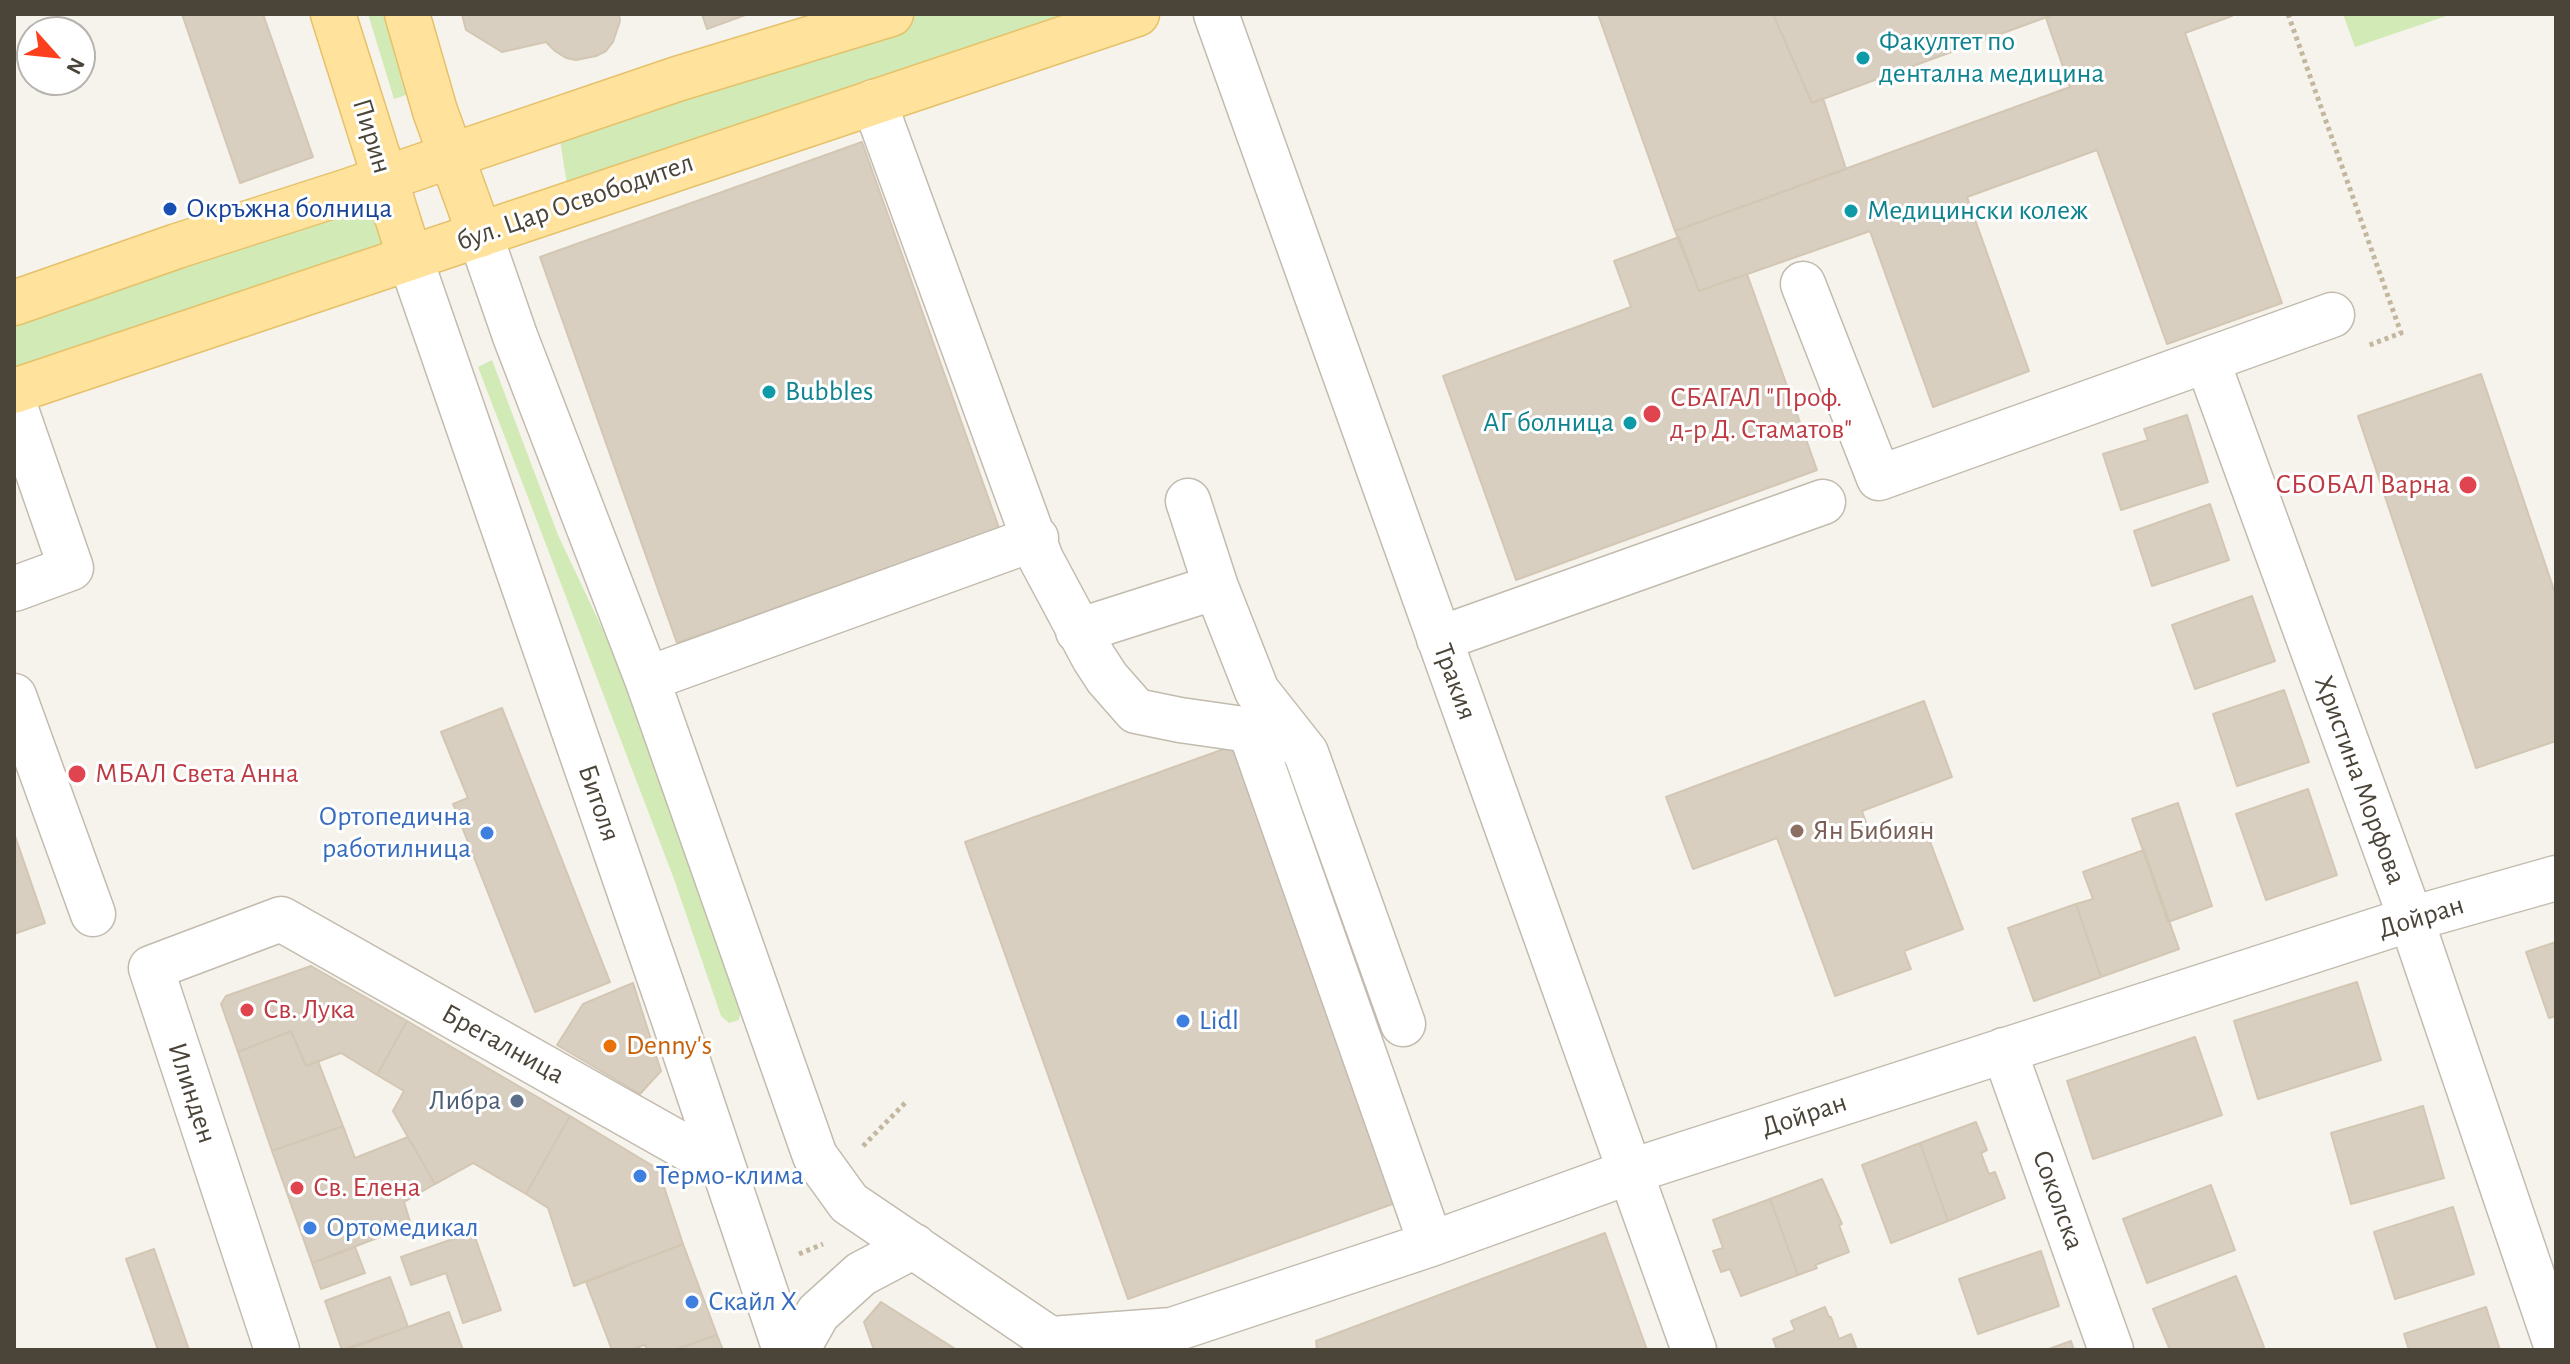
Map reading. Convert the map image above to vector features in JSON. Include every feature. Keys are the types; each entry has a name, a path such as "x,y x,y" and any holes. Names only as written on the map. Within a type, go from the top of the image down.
{"main road":[{"name":"Пирин","path":"333,14 410,258"},
{"path":"407,14 451,155 480,235"},
{"path":"14,303 677,79 891,14"},
{"name":"бул. Цар Освободител","path":"14,391 1137,14"}],"street":[{"name":"Тракия","path":"1216,14 1694,1350"},
{"path":"874,102 1036,538 1041,559 1078,631 1107,678 1136,711 1250,730 1431,1244"},
{"path":"480,235 647,679 822,1167 849,1203 1058,1345"},
{"name":"Битоля","path":"410,258 785,1350"},
{"path":"1803,284 1879,478 2213,380 2332,315"},
{"name":"Христина Морфова","path":"2213,380 2411,919 2556,1345"},
{"path":"14,404 28,494 71,568 14,589"},
{"path":"1188,501 1216,587 1257,691 1306,753 1403,1024"},
{"path":"1439,639 1823,502"},
{"path":"647,679 1036,538"},
{"path":"1078,631 1216,587"},
{"path":"14,696 93,914"},
{"name":"Дойран","path":"1058,1345 1172,1330 1431,1244 1632,1171 2411,919 2556,878"},
{"name":"Брегалница","path":"281,919 724,1169"},
{"name":"Илинден","path":"277,1350 151,968 281,919"},
{"name":"Соколска","path":"2004,1050 2111,1350"},
{"path":"797,1350 818,1313 861,1274 914,1246"}],"path":[{"path":"2288,14 2401,333 2359,349"},
{"path":"822,1167 907,1101"},
{"path":"758,1271 876,1221"}],"green space":[{"path":"368,14 392,14 418,91 394,99"},
{"path":"893,14 1137,14 570,204 557,121"},
{"path":"2343,14 2452,14 2355,47"},
{"path":"385,178 410,258 14,391 14,304"},
{"path":"492,360 558,535 635,698 741,1009 739,1020 729,1023 721,1016 674,879 478,367"}],"building":[{"path":"182,14 263,14 313,157 240,183"},
{"path":"462,14 619,14 620,21 613,42 606,51 576,60 566,58 546,42 502,52 466,30"},
{"path":"702,14 748,14 707,29"},
{"path":"1598,14 1773,14 1812,103 1823,98 1846,169 1675,231"},
{"name":"Факултет по дентална медицина","path":"1773,14 2055,14 1812,103"},
{"name":"Медицински колеж","path":"2055,14 2231,14 2185,33 2282,303 2167,344 2097,150 1967,197 2029,371 1933,407 1870,231 1699,291 1675,231 2070,87 2046,18"},
{"name":"Bubbles","path":"862,142 999,528 677,643 540,257"},
{"name":"АГ болница","path":"1679,237 1699,291 1747,274 1817,470 1516,580 1443,376 1631,307 1614,261"},
{"path":"2481,374 2556,596 2556,741 2476,768 2358,416"},
{"path":"2187,415 2208,482 2121,510 2103,454 2148,440 2144,429"},
{"path":"2210,504 2229,560 2152,586 2134,531"},
{"path":"2252,596 2275,661 2195,689 2172,625"},
{"path":"2284,690 2309,762 2237,786 2213,714"},
{"path":"1924,701 1952,777 1862,811 1872,841 1923,823 1963,929 1904,951 1911,969 1835,996 1777,838 1693,869 1666,797"},
{"path":"502,708 610,982 535,1012 453,804 468,798 441,732"},
{"name":"Lidl","path":"1238,744 1401,1201 1128,1299 965,842"},
{"path":"2308,789 2337,875 2266,900 2236,814"},
{"path":"2178,803 2212,906 2168,922 2132,819"},
{"path":"14,833 45,923 14,934"},
{"path":"2144,850 2179,949 2101,977 2076,904 2093,899 2083,872"},
{"path":"2076,904 2101,977 2034,1001 2008,928"},
{"path":"2556,942 2556,1016 2549,1018 2526,952"},
{"path":"311,966 407,1021 377,1075 341,1053 306,1066 291,1031 238,1052 221,1004 226,996"},
{"path":"2357,982 2381,1060 2258,1099 2234,1021"},
{"path":"633,983 661,1071 640,1094 557,1045 583,1004"},
{"path":"407,1021 570,1116 526,1194 473,1163 435,1184 393,1111 404,1091 377,1075"},
{"path":"291,1031 306,1066 318,1061 343,1126 272,1151 238,1052"},
{"path":"2195,1037 2222,1115 2093,1159 2067,1081"},
{"path":"2423,1106 2444,1178 2351,1204 2331,1133"},
{"path":"570,1116 658,1169 683,1244 574,1286 548,1208 526,1194"},
{"path":"1976,1122 1987,1150 1981,1153 1989,1174 1995,1172 2005,1198 1948,1221 1920,1143"},
{"path":"343,1126 355,1158 408,1137 435,1184 404,1202 411,1225 312,1263 272,1151"},
{"path":"1920,1143 1948,1221 1891,1243 1862,1165"},
{"path":"1822,1179 1842,1224 1839,1225 1849,1252 1798,1275 1770,1199"},
{"path":"2211,1185 2235,1250 2147,1283 2123,1219"},
{"path":"1770,1199 1798,1275 1741,1296 1730,1269 1721,1272 1713,1251 1723,1248 1713,1220"},
{"path":"2453,1207 2474,1274 2395,1299 2374,1232"},
{"path":"473,1232 501,1310 463,1323 446,1273 411,1285 401,1257"},
{"path":"1605,1233 1647,1350 1317,1350 1316,1341"},
{"path":"683,1244 717,1335 674,1350 647,1350 645,1345 630,1350 612,1350 586,1282"},
{"path":"355,1247 365,1273 321,1289 312,1263"},
{"path":"154,1249 189,1350 158,1350 126,1259"},
{"path":"2041,1251 2059,1306 1978,1334 1959,1279"},
{"path":"2236,1276 2264,1347 2257,1350 2170,1350 2153,1309"},
{"path":"390,1277 408,1327 342,1350 325,1301"},
{"path":"881,1302 957,1350 874,1350 864,1322"},
{"path":"1825,1307 1839,1339 1851,1334 1857,1350 1777,1350 1773,1339 1795,1330 1791,1321"},
{"path":"2486,1307 2500,1350 2409,1350 2404,1334"},
{"path":"449,1312 463,1350 345,1350 408,1327"},
{"path":"717,1335 723,1350 674,1350"},
{"path":"2071,1341 2074,1350 2046,1350"}],"place":[{"name":"Факултет по дентална медицина","path":"1863,58"},
{"name":"Окръжна болница","path":"170,209"},
{"name":"Медицински колеж","path":"1851,211"},
{"name":"Bubbles","path":"769,392"},
{"name":"СБАГАЛ \"Проф. д-р Д. Стаматов\"","path":"1652,414"},
{"name":"АГ болница","path":"1630,423"},
{"name":"СБОБАЛ Варна","path":"2468,485"},
{"name":"МБАЛ Света Анна","path":"77,774"},
{"name":"Ян Бибиян","path":"1797,831"},
{"name":"Ортопедична работилница","path":"487,833"},
{"name":"Св. Лука","path":"247,1010"},
{"name":"Lidl","path":"1183,1021"},
{"name":"Denny's","path":"610,1046"},
{"name":"Либра","path":"517,1101"},
{"name":"Термо-клима","path":"640,1176"},
{"name":"Св. Елена","path":"297,1188"},
{"name":"Ортомедикал","path":"310,1228"},
{"name":"Скайл Х","path":"692,1302"}]}
